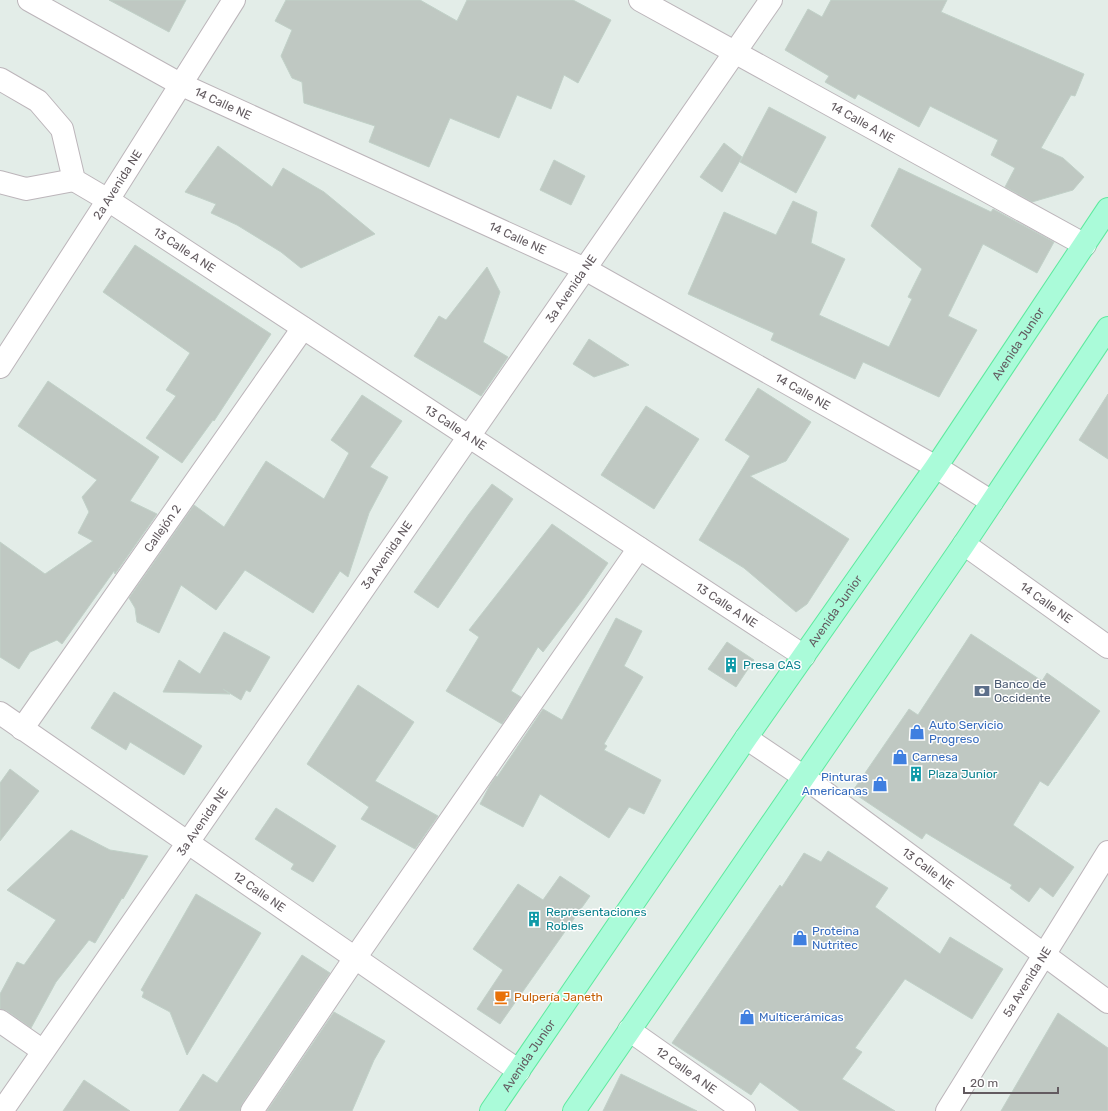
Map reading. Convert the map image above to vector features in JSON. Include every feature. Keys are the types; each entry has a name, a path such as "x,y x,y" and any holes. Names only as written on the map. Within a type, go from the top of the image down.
{"main road":[{"name":"Avenida Junior","path":"491,1111 746,738 936,467 1108,209"},
{"path":"574,1111 964,544 1108,328"}],"street":[{"name":"14 Calle NE","path":"29,0 180,84 585,269 936,467 992,502"},
{"name":"2a Avenida NE","path":"0,367 108,200 234,0"},
{"name":"14 Calle A NE","path":"640,0 1084,245"},
{"name":"3a Avenida NE","path":"2,1111 771,0"},
{"path":"0,79 38,101 62,129 74,180 26,189 0,182"},
{"name":"13 Calle A NE","path":"74,180 108,200 804,656"},
{"name":"Callejón 2","path":"22,729 304,328"},
{"name":"14 Calle NE","path":"964,544 1108,647"},
{"path":"252,1111 355,958 639,548"},
{"name":"12 Calle NE","path":"0,713 519,1071"},
{"name":"13 Calle NE","path":"746,738 804,777 1108,1002"},
{"name":"5a Avenida NE","path":"947,1111 1108,852"},
{"path":"0,1021 43,1050"},
{"name":"12 Calle A NE","path":"629,1030 744,1111"}],"building":[{"path":"109,0 186,0 169,32"},
{"path":"286,0 420,0 457,21 467,0 573,0 611,20 578,83 564,75 551,109 517,95 499,138 450,118 429,167 369,142 375,126 304,103 302,82 292,78 281,56 292,30 275,21"},
{"path":"831,0 947,0 941,12 1084,74 1075,96 1071,95 1041,148 1063,158 1084,177 1073,190 1032,202 1005,187 1015,168 991,155 998,140 930,106 919,127 858,94 855,99 825,82 829,76 785,50 808,9 822,17"},
{"path":"769,107 826,137 796,193 740,162"},
{"path":"724,143 742,157 722,192 700,177"},
{"path":"218,146 272,187 283,168 324,192 375,234 301,268 281,252 237,225 211,213 216,204 185,192"},
{"path":"554,160 585,176 571,205 540,190"},
{"path":"899,168 991,212 993,209 1054,242 1037,273 983,244 948,316 977,330 939,397 863,362 855,379 771,340 774,333 688,294 724,212 776,235 793,201 817,212 811,243 845,259 819,315 889,347 912,299 908,297 922,269 871,226"},
{"path":"135,245 271,334 214,421 213,420 182,463 146,438 176,396 166,390 190,353 103,292"},
{"path":"487,267 500,292 483,342 508,357 481,396 414,356 439,316 446,320"},
{"path":"589,339 629,365 594,377 573,364"},
{"path":"48,381 159,457 130,501 157,514 115,574 114,571 62,644 57,640 30,652 19,669 0,657 0,542 45,574 93,541 78,533 89,512 82,497 97,480 18,426"},
{"path":"758,388 811,422 786,461 750,476 849,539 807,604 796,612 744,568 699,540 750,456 725,440"},
{"path":"1108,394 1108,459 1079,440"},
{"path":"362,395 402,421 370,467 388,477 369,513 348,577 340,571 313,613 245,570 216,610 181,585 159,633 137,622 135,608 129,598 194,505 224,527 266,461 324,499 349,453 331,440"},
{"path":"646,406 699,439 654,509 601,475"},
{"path":"492,484 513,499 438,608 414,592"},
{"path":"552,524 608,563 584,598 543,652 538,647 511,691 521,697 502,724 446,691 479,637 469,630"},
{"path":"616,618 642,631 624,666 643,677 604,744 607,746 604,750 661,780 644,814 629,807 609,838 540,794 523,827 480,804 490,785 543,709 562,720"},
{"path":"224,632 270,657 250,692 246,690 241,700 223,689 230,694 163,692 179,660 200,674"},
{"path":"971,634 1042,681 1047,673 1100,711 1048,786 1040,781 1013,825 1074,867 1053,897 1040,887 1029,902 1010,888 1012,885 926,833 922,839 852,792 909,709 918,715"},
{"name":"Presa CAS","path":"727,642 754,660 736,687 708,669"},
{"path":"358,685 414,722 375,781 438,816 415,849 361,819 369,807 307,764"},
{"path":"114,692 202,746 184,775 130,742 126,750 91,728"},
{"path":"10,769 39,791 0,841 0,783"},
{"path":"276,808 336,846 313,882 291,869 294,864 255,839"},
{"path":"71,830 110,850 148,856 95,943 89,940 56,982 31,1028 7,1011 0,1009 0,994 17,962 24,965 56,920 7,890"},
{"path":"828,851 888,888 875,907 940,954 950,937 1003,969 972,1019 905,979 855,1048 862,1052 842,1079 895,1111 800,1111 760,1082 751,1095 672,1043 780,885 782,887 804,853 821,862"},
{"path":"560,876 590,896 500,1024 477,1009 503,970 473,949 518,884 543,900"},
{"path":"196,894 261,933 187,1055 170,1012 142,997 144,992 141,990"},
{"path":"302,955 330,973 242,1104 240,1111 179,1111 203,1074 217,1083"},
{"path":"334,1012 385,1041 374,1060 352,1111 267,1111"},
{"path":"1058,1013 1108,1048 1108,1111 1001,1111"},
{"path":"621,1074 697,1111 603,1111"},
{"path":"84,1080 130,1111 63,1111"}],"place":[{"name":"Presa CAS","path":"731,665"},
{"name":"Banco de Occidente","path":"982,691"},
{"name":"Auto Servicio Progreso","path":"917,732"},
{"name":"Carnesa","path":"900,757"},
{"name":"Plaza Junior","path":"916,774"},
{"name":"Pinturas Americanas","path":"880,784"},
{"name":"Representaciones Robles","path":"534,919"},
{"name":"Proteina Nutritec","path":"800,938"},
{"name":"Pulpería Janeth","path":"502,997"},
{"name":"Multicerámicas","path":"747,1017"}]}
